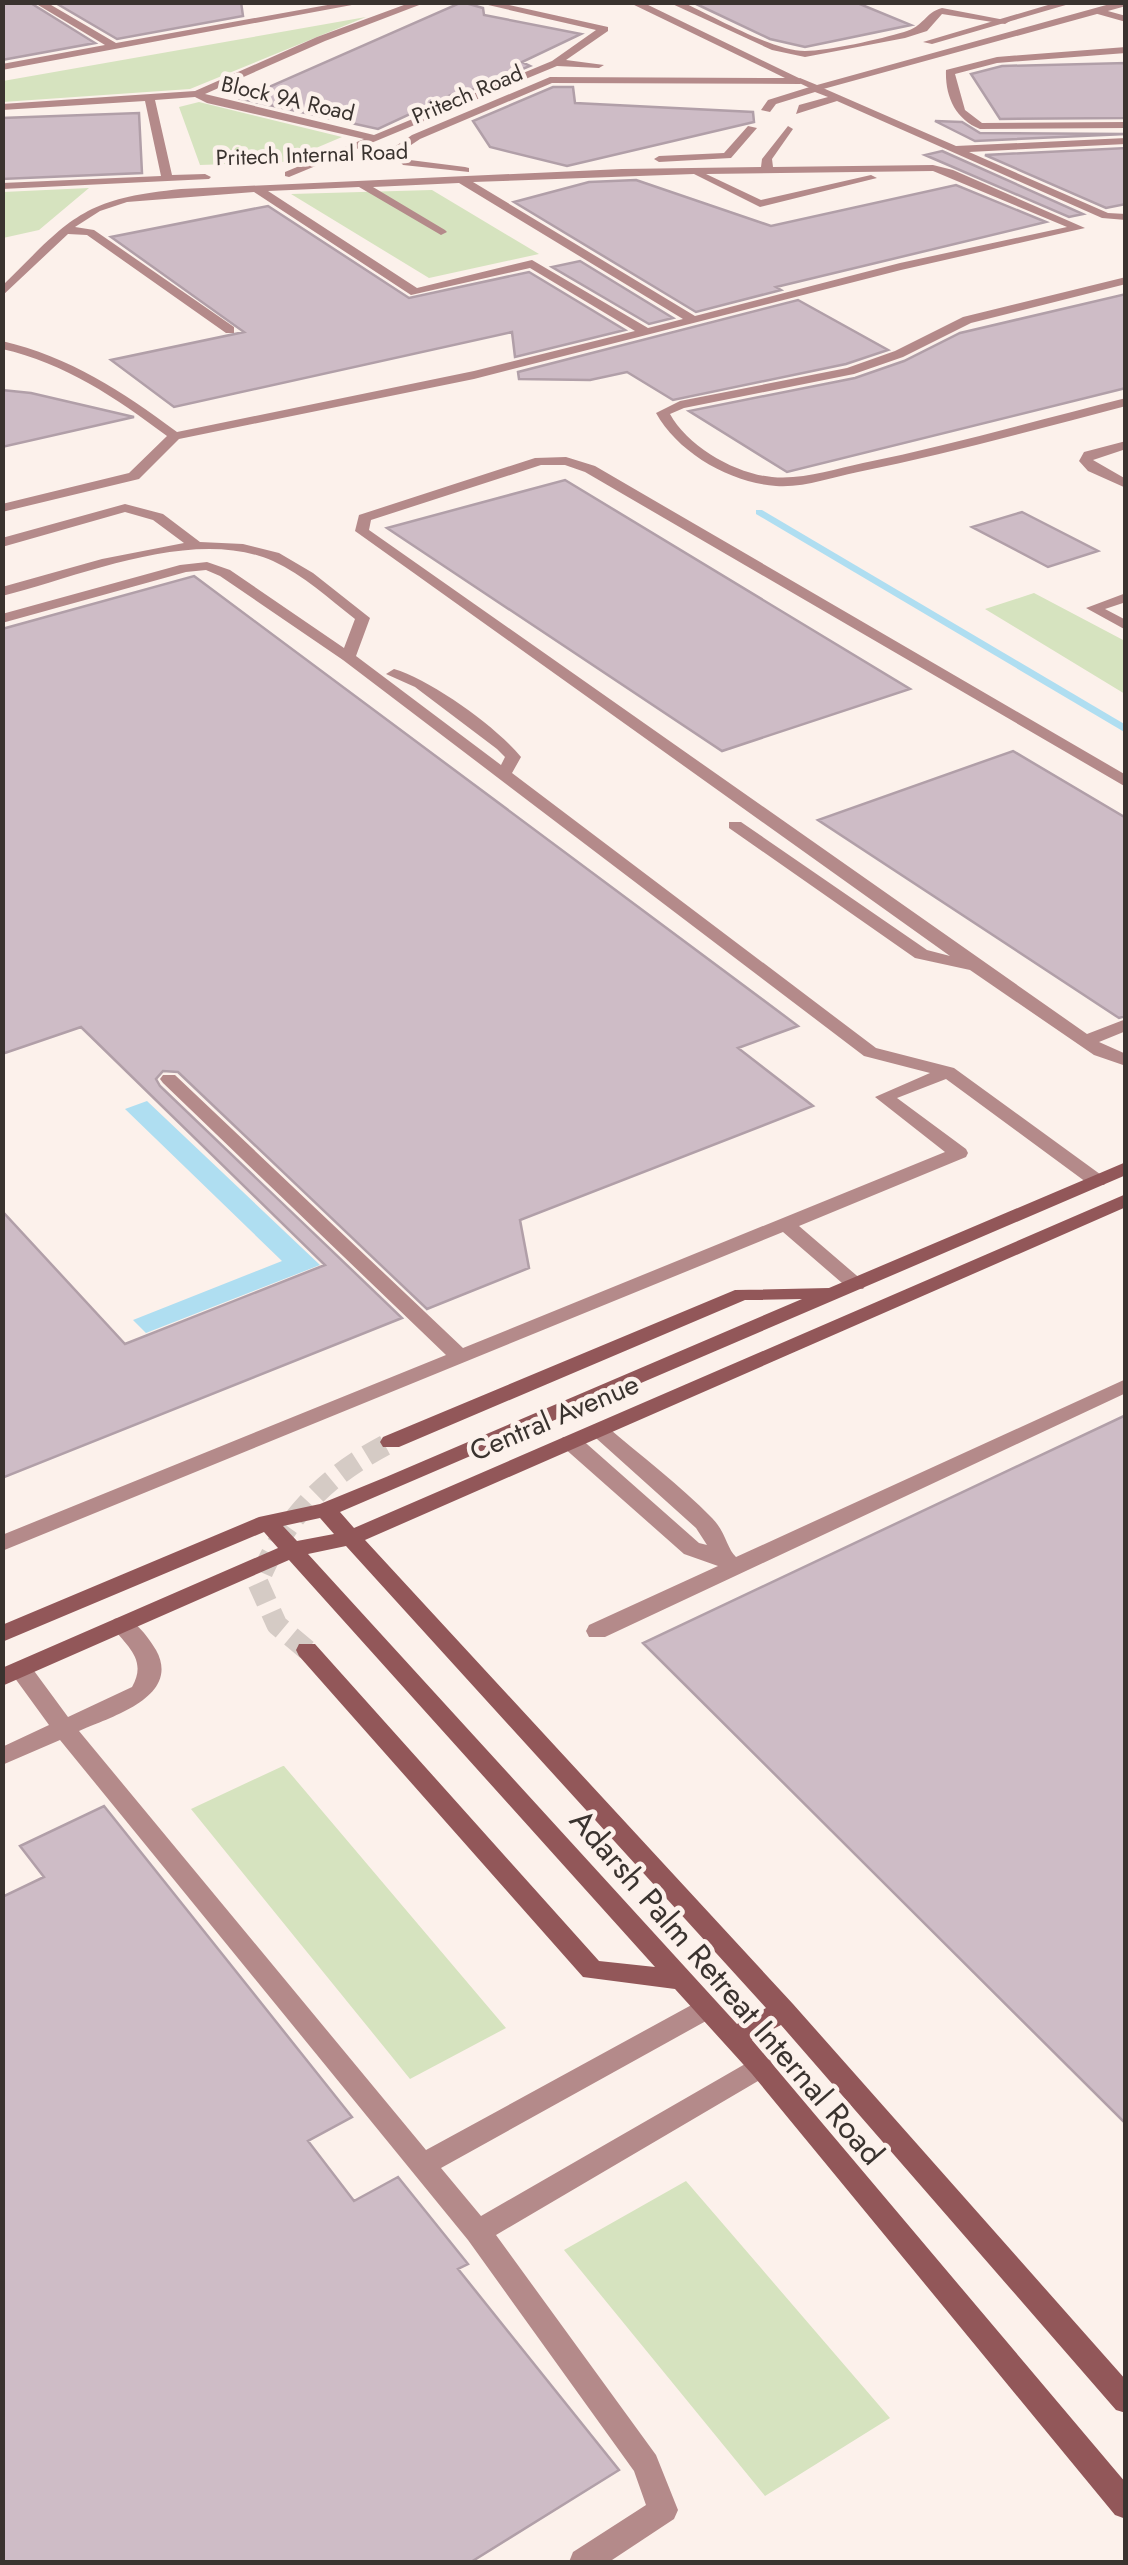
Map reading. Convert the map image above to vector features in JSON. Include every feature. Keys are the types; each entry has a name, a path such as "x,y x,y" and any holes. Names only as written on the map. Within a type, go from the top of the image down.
{"street":[{"path":"38,2 115,47"},
{"path":"2,67 363,2"},
{"name":"Block 9A Road","path":"197,94 321,39 422,2"},
{"name":"Block 9A Road","path":"289,174 556,62 606,30 480,2"},
{"path":"633,2 795,78"},
{"path":"672,2 776,48 805,54 901,36 923,29 936,13 960,12"},
{"path":"926,2 1005,21"},
{"path":"725,72 795,78 910,61 1126,2"},
{"path":"900,50 1066,3"},
{"path":"1097,11 1126,18"},
{"path":"1034,13 1060,21"},
{"path":"1126,50 997,60 950,72 956,106 966,120 980,126 1126,125"},
{"path":"887,54 910,61"},
{"name":"Block 9A Road","path":"556,62 611,66"},
{"path":"629,67 684,70"},
{"path":"766,110 772,102 816,88 853,70"},
{"name":"Pritech Road","path":"752,128 726,156 460,176 407,163 395,150 416,137 550,80 795,78 1106,216 1126,217"},
{"path":"2,107 197,94"},
{"name":"Block 9A Road","path":"197,94 207,100 374,138"},
{"path":"149,97 167,179"},
{"path":"800,112 803,107 836,98"},
{"path":"767,172 767,159 788,129"},
{"path":"949,149 1126,141"},
{"path":"692,172 760,204 917,168"},
{"path":"2,293 65,230 97,208 137,197 256,188 460,176 917,168 949,172 1079,228 900,267 474,375 175,436 134,476 2,508"},
{"name":"Pritech Internal Road","path":"2,186 289,174 460,176"},
{"path":"460,176 693,320"},
{"path":"378,183 455,227"},
{"path":"359,184 441,232"},
{"path":"256,188 415,292 532,264 646,332"},
{"path":"65,230 90,232 230,330"},
{"path":"1126,280 967,320 899,354 850,371 680,405 663,413 671,429 713,459 754,480 783,482 917,457 1126,402"},
{"path":"2,345 28,350 97,379 175,436"},
{"path":"1126,444 1089,455 1086,461 1092,468 1126,484"},
{"path":"1126,782 590,469 566,462 540,461 364,518 362,531 979,968 1085,1041 1126,1061"},
{"path":"2,543 125,508 158,516 195,545"},
{"path":"2,592 195,545 232,543 279,558 363,618 348,657"},
{"path":"2,619 185,568 208,566 225,573 348,657 870,1052 948,1072 1097,1180"},
{"path":"1126,597 1093,608 1126,626"},
{"path":"394,674 420,684 503,746 513,757 503,775"},
{"path":"736,825 921,954 979,968"},
{"path":"1085,1041 1126,1024"},
{"path":"2,1544 959,1154 884,1097 948,1072"},
{"path":"170,1080 459,1356"},
{"name":"Central Avenue","path":"2,1634 267,1522 325,1510 1126,1168"},
{"name":"Central Avenue","path":"12,1674 294,1549 351,1538 1126,1200"},
{"path":"785,1224 856,1285"},
{"path":"391,1442 742,1294 833,1293"},
{"path":"597,1630 727,1561 1126,1385"},
{"path":"598,1430 708,1528 727,1561"},
{"path":"571,1442 692,1549 727,1561"},
{"name":"Adarsh Palm Retreat Internal Road","path":"325,1510 784,2011 1126,2400"},
{"name":"Adarsh Palm Retreat Internal Road","path":"267,1522 760,2067 1126,2506"},
{"path":"2,1757 140,1693 151,1680 151,1663 138,1641 122,1626"},
{"path":"307,1650 592,1970 680,1980"},
{"path":"12,1674 64,1729 478,2232 646,2464 664,2510 584,2562"},
{"path":"422,2165 706,2009"},
{"path":"733,2038 784,2011"},
{"path":"478,2232 760,2067"}],"green space":[{"path":"366,17 190,89 3,102 3,81"},
{"path":"199,102 342,137 283,162 200,165 179,107"},
{"path":"89,188 39,230 3,238 3,192"},
{"path":"432,190 539,254 429,278 291,194"},
{"path":"1034,593 1125,641 1125,694 985,609"},
{"path":"284,1766 506,2028 410,2079 191,1809"},
{"path":"686,2181 890,2418 765,2496 564,2250"}],"water":[{"path":"147,1101 320,1265 146,1333 133,1320 282,1261 125,1109"}],"building":[{"path":"2,2 29,2 95,43 2,60"},
{"path":"54,2 241,2 243,16 117,39"},
{"path":"462,2 483,8 484,15 581,34 522,62 530,66 457,96 455,93 378,129 242,99"},
{"path":"692,2 855,2 911,25 805,47 770,39"},
{"path":"1126,63 1126,118 1000,119 971,74 1002,66"},
{"path":"553,87 573,87 575,103 753,112 754,122 567,166 490,147 473,121"},
{"path":"139,113 142,173 2,179 2,118"},
{"path":"935,121 962,122 980,133 1126,134 975,141"},
{"path":"1126,148 1126,204 1106,208 985,155"},
{"path":"942,151 1083,214 1069,217 925,155"},
{"path":"636,180 771,226 956,185 1046,222 776,287 781,290 696,312 514,202 589,182"},
{"path":"268,206 409,298 529,272 625,330 515,357 512,332 174,407 111,360 244,332 111,237"},
{"path":"580,261 673,318 649,324 552,267"},
{"path":"1126,294 1126,388 787,472 689,411 855,378 904,361 960,333"},
{"path":"798,300 888,350 846,364 673,400 627,372 590,380 519,379 518,372"},
{"path":"2,390 31,393 134,417 2,447"},
{"path":"565,480 910,689 722,751 387,528"},
{"path":"1022,512 1098,551 1048,567 972,527"},
{"path":"194,576 798,1026 738,1048 813,1106 520,1220 529,1268 427,1309 178,1072 163,1071 156,1079 160,1086 402,1318 2,1478 2,1211 125,1344 325,1265 81,1027 2,1054 2,629"},
{"path":"1013,751 1126,818 1126,1016 1119,1018 818,820"},
{"path":"1126,1415 1126,2124 643,1643"},
{"path":"104,1806 352,2117 308,2141 354,2201 398,2177 468,2264 458,2269 619,2470 471,2562 2,2562 2,1897 44,1877 20,1846"}],"waterway":[{"path":"759,512 1126,730"}],"tunnel":[{"path":"307,1650 277,1625 258,1583 281,1537 311,1500 347,1469 391,1442"}]}
